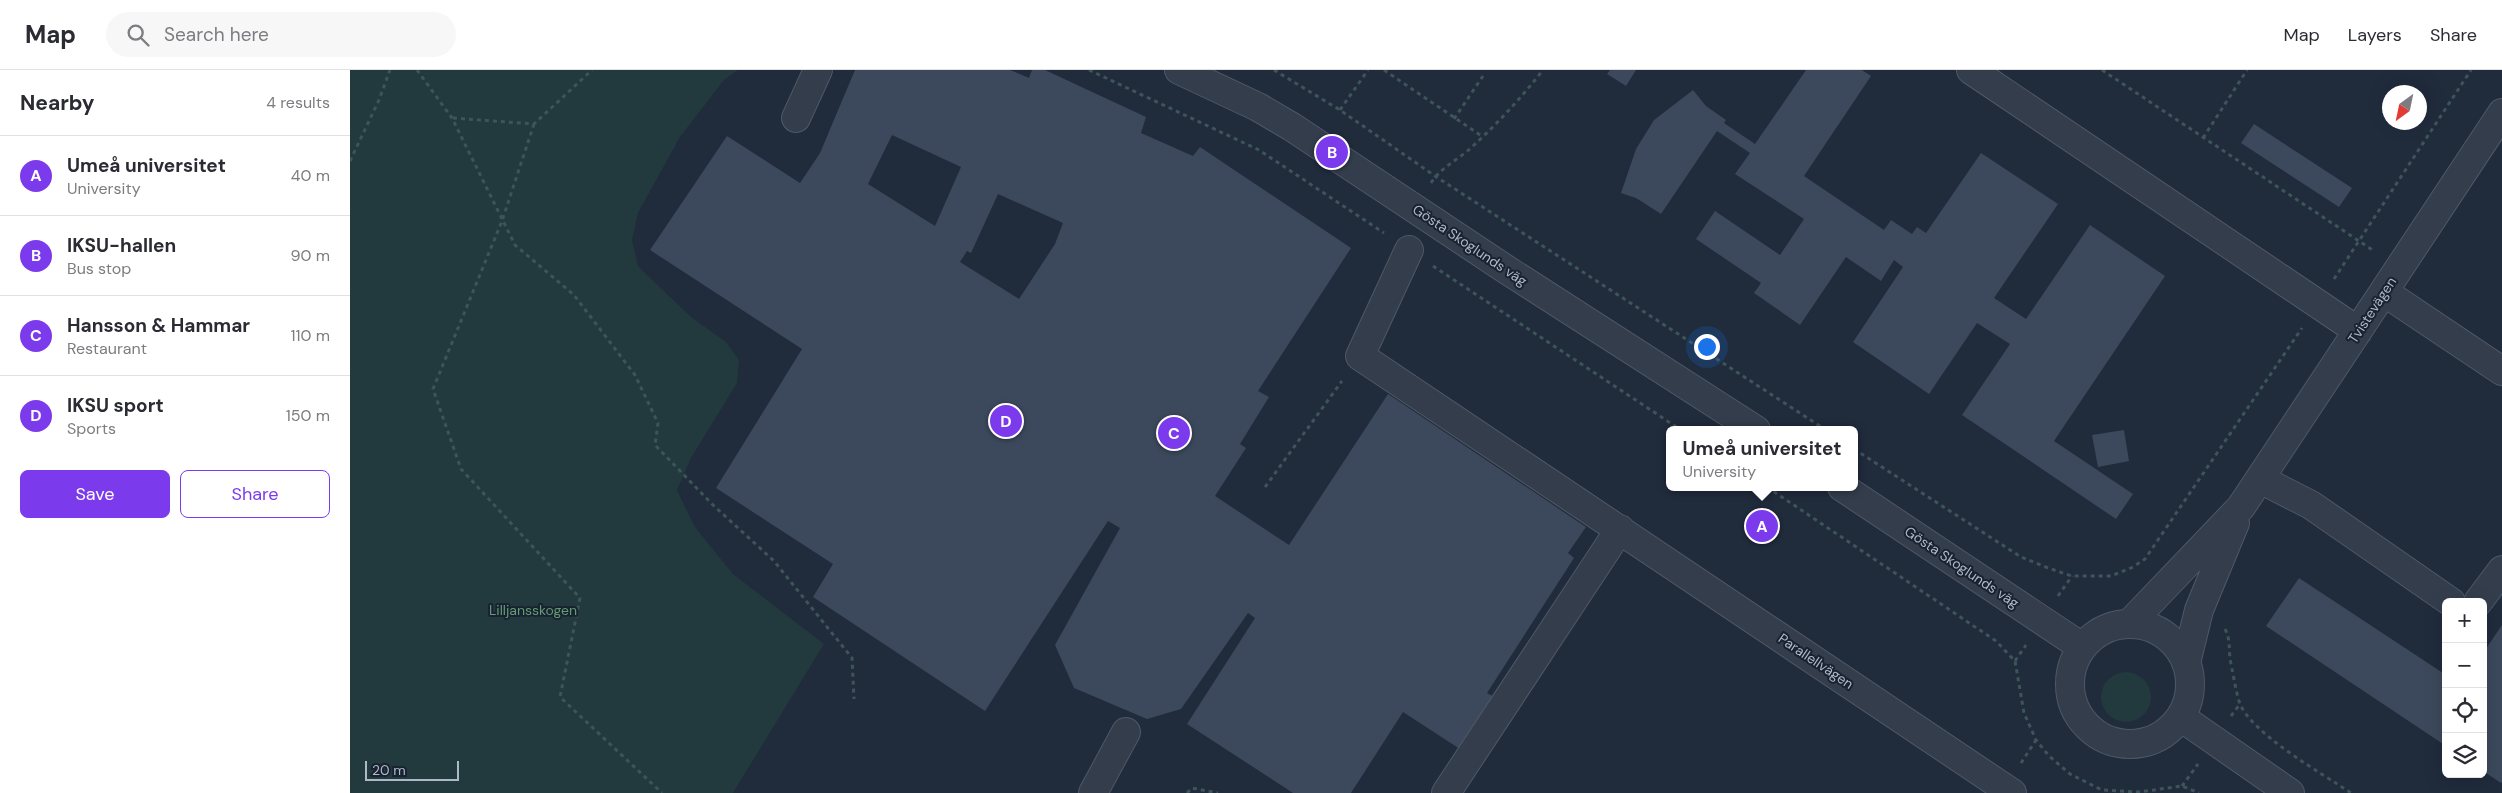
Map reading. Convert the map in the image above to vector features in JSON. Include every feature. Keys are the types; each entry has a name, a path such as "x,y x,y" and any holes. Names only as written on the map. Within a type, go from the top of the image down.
{"street":[{"path":"796,118 818,70"},
{"name":"Gösta Skoglunds väg","path":"1179,70 1258,107 1750,426"},
{"path":"1971,70 2358,330"},
{"name":"Tvistevägen","path":"2130,623 2166,588 2241,507 2502,113"},
{"path":"1360,356 1409,250"},
{"path":"2384,292 2502,371"},
{"name":"Parallellvägen","path":"1360,356 1620,529 2008,792"},
{"path":"2260,479 2312,505 2445,598"},
{"name":"Gösta Skoglunds väg","path":"1848,491 2082,647"},
{"name":"Tvistevägen","path":"2186,663 2199,610 2241,507"},
{"path":"1446,793 1620,529"},
{"path":"2481,598 2502,570"},
{"path":"2130,623 2160,633 2176,646 2186,663 2191,689 2182,718 2174,727 2163,735 2144,743 2129,745 2106,740 2088,728 2072,705 2069,681 2073,662 2082,647 2092,637 2106,628 2130,623"},
{"path":"2182,718 2290,793"},
{"path":"1093,793 1126,732"}],"path":[{"path":"350,160 379,100 390,70"},
{"path":"417,70 452,118 514,245 574,295 635,375 658,423 655,444 712,505 774,561 852,658 854,699"},
{"path":"592,70 534,124 502,221 432,389 461,469 580,598 560,697 662,793"},
{"path":"1088,70 1259,150 1675,426"},
{"path":"1274,70 1340,110 1435,176 1820,426"},
{"path":"1340,110 1368,70"},
{"path":"1384,70 1483,137"},
{"path":"1414,208 1435,176 1458,160 1513,108 1543,70"},
{"path":"2102,70 2400,268"},
{"path":"2203,138 2247,70"},
{"path":"1454,119 1483,76"},
{"path":"452,118 534,124"},
{"path":"1265,487 1360,356"},
{"path":"1858,451 2021,557 2072,576 2111,576 2133,567 2166,588"},
{"path":"1773,491 1996,641 2015,661 2024,713 2036,740 2049,756 2070,774 2102,790 2139,792 2182,786 2199,793"},
{"path":"2199,610 2224,627 2228,635 2230,657 2238,697 2250,720 2280,745 2351,793"},
{"path":"1187,793 1192,788 1218,793"}],"green space":[{"name":"Lilljansskogen","path":"350,70 738,70 724,80 680,137 638,213 632,240 638,266 691,317 726,342 739,360 737,383 691,458 677,490 695,527 733,574 824,644 733,793 350,793"},
{"path":"2121,672 2131,672 2144,679 2151,692 2151,702 2144,715 2131,722 2121,722 2112,718 2105,711 2101,702 2101,692 2105,683 2112,676"}],"building":[{"path":"855,70 1010,70 1029,78 1032,70 1045,70 1146,117 1141,133 1193,156 1200,147 1351,248 1258,391 1269,397 1240,444 1246,448 1215,496 1289,545 1388,394 1586,527 1568,553 1574,558 1487,693 1500,700 1466,753 1403,712 1351,793 1293,793 1187,724 1255,618 1248,613 1181,709 1147,719 1074,688 1055,645 1120,528 1108,521 985,711 813,597 833,564 716,488 802,349 650,250 727,136 800,183 820,153","holes":["892,135 961,167 935,226 868,184","998,194 1063,223 1055,244 1019,299 960,262 967,251 971,253"]},
{"path":"1610,70 1636,70 1626,86 1607,74"},
{"path":"1806,70 1862,70 1871,76 1804,176 1884,230 1891,220 1912,234 1917,227 1926,233 1981,153 2058,204 1994,298 2026,319 2090,225 2165,276 2054,441 2133,494 2116,519 1962,415 2010,344 1977,323 1929,394 1853,342 1903,267 1894,260 1881,281 1846,257 1800,325 1754,293 1761,283 1696,239 1715,211 1780,255 1804,219 1735,174 1750,153 1717,131 1661,214 1636,198 1621,193 1636,149 1654,120 1693,90 1706,106 1726,120 1724,123 1755,144"},
{"path":"2254,124 2352,188 2339,207 2241,143"},
{"path":"2124,430 2129,461 2098,467 2092,435"},
{"path":"2299,578 2442,672 2442,743 2266,626"},
{"path":"2502,625 2501,783 2487,774 2487,647"}],"place":[{"name":"IKSU-hallen","path":"1332,152"},
{"name":"IKSU sport","path":"1006,421"},
{"name":"Hansson & Hammar","path":"1174,433"},
{"name":"Umeå universitet","path":"1762,526"}]}
